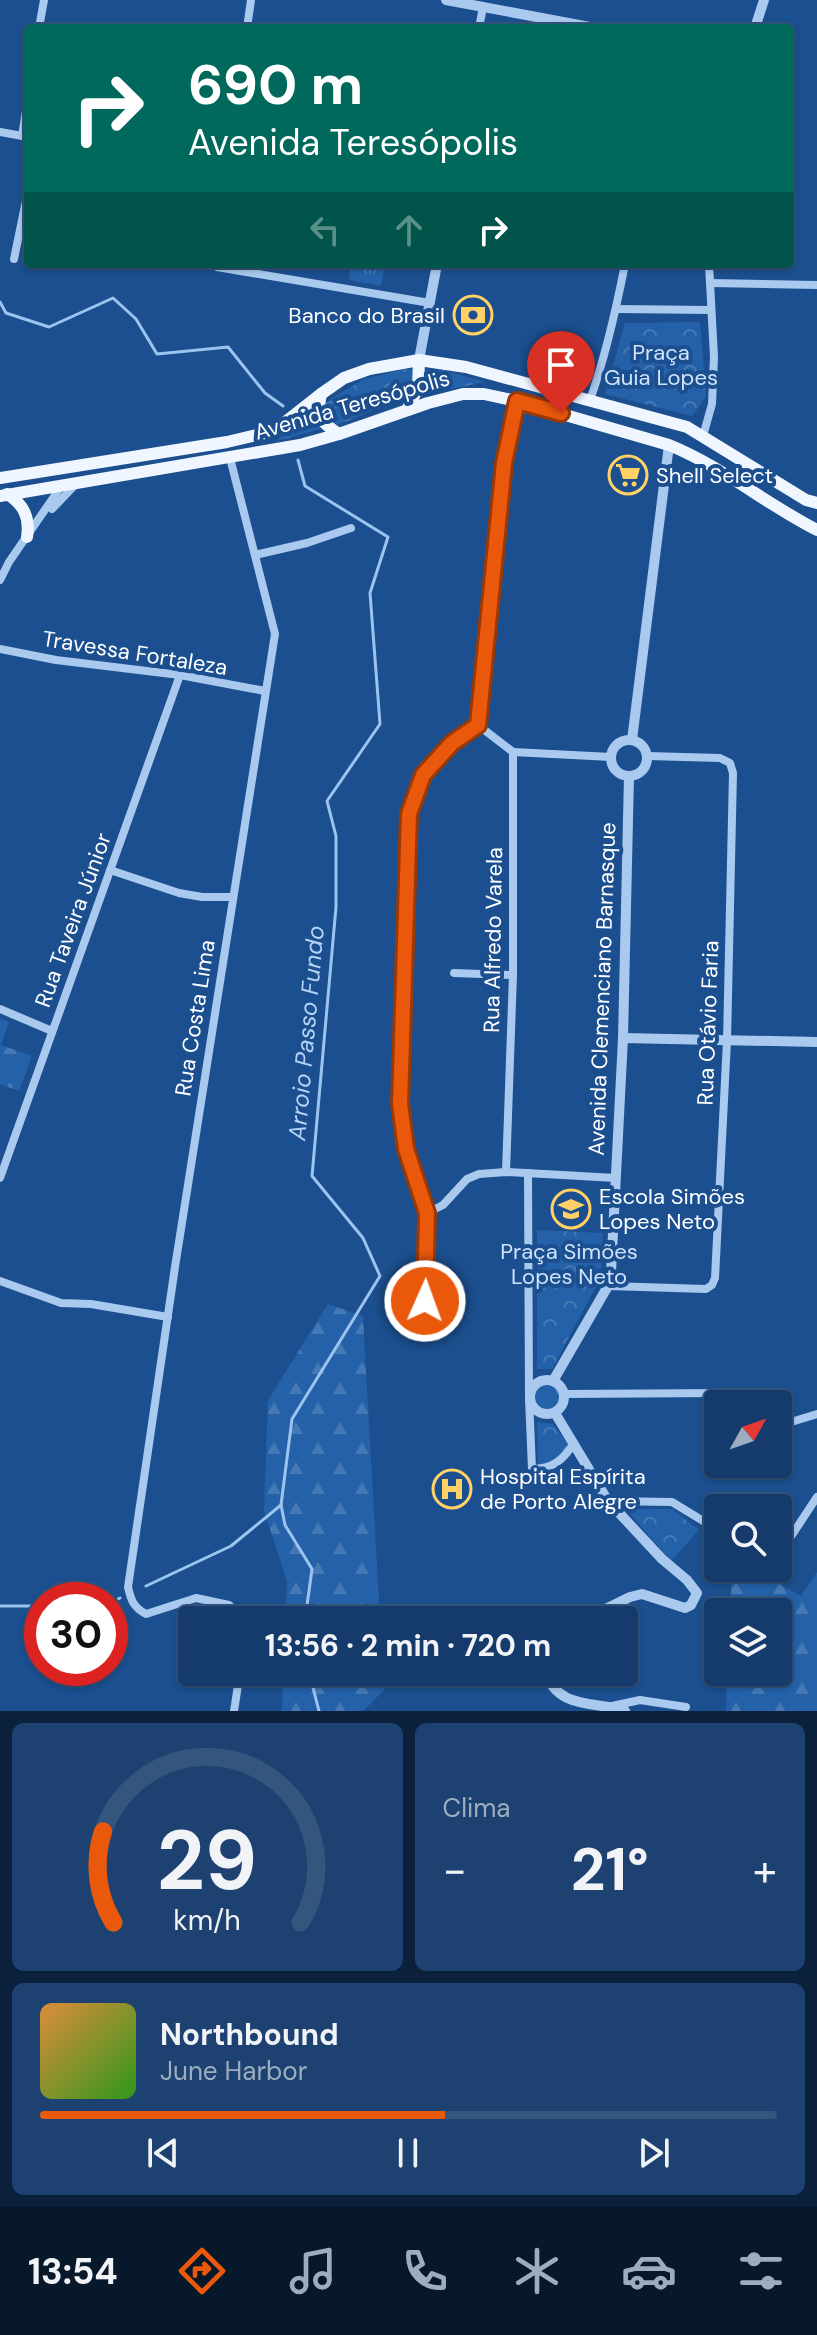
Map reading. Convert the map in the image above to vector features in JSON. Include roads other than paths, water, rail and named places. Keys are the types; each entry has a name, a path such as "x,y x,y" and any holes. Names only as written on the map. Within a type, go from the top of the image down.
{"main road":[{"name":"Avenida Teresópolis","path":"0,478 227,442 274,431 344,378 369,369 419,360 458,365 687,427 806,500 817,503"},
{"path":"407,410 418,388 419,360"},
{"path":"321,394 318,407 320,419 339,434"},
{"name":"Avenida Teresópolis","path":"4,495 300,445 463,394 484,394 687,452 817,530"},
{"path":"62,485 69,476 88,471 96,463"},
{"path":"4,495 19,503 26,516 27,537"}],"street":[{"path":"40,24 44,0"},
{"path":"248,24 251,0"},
{"path":"446,0 483,7 505,5 579,24"},
{"path":"756,24 764,0"},
{"path":"480,24 483,7"},
{"path":"0,132 24,136"},
{"path":"14,259 24,210"},
{"path":"223,268 430,303"},
{"path":"419,360 436,268"},
{"path":"590,400 617,309 624,268"},
{"path":"703,436 712,404 714,357 709,268"},
{"path":"710,283 817,285"},
{"path":"617,309 711,310"},
{"path":"425,1301 427,1213 406,1149 400,1104 409,814 423,775 452,743 478,725 504,463 517,401"},
{"path":"632,740 669,445"},
{"name":"Rua Costa Lima","path":"230,458 275,634 128,1587 136,1609 146,1614 181,1600 196,1598 230,1606"},
{"path":"37,524 77,483"},
{"path":"0,580 4,564 37,524 62,485"},
{"path":"255,555 307,543 351,528"},
{"name":"Travessa Fortaleza","path":"0,649 56,660 180,675 265,691"},
{"name":"Rua Taveira Júnior","path":"0,1178 180,675"},
{"path":"478,725 513,752 611,757"},
{"path":"632,740 645,749 647,756 645,766 639,773 629,776 613,766 611,757 618,744 632,740"},
{"name":"Rua Alfredo Varela","path":"506,1172 513,975 513,752"},
{"name":"Rua Otávio Faria","path":"608,1286 706,1289 715,1278 727,1041 733,773 730,763 720,758 647,756"},
{"name":"Avenida Clemenciano Barnasque","path":"553,1381 608,1286 611,1272 623,1038 629,776"},
{"path":"110,870 179,893 233,897"},
{"path":"454,973 513,975"},
{"path":"0,1009 52,1031"},
{"path":"623,1038 817,1042"},
{"path":"427,1213 443,1205 467,1179 479,1174 506,1172 616,1178"},
{"path":"528,1173 532,1469 545,1469 556,1464 574,1443"},
{"path":"0,1281 61,1303 91,1304 168,1317"},
{"path":"553,1381 562,1388 562,1405 555,1413 543,1415 533,1409 530,1392 536,1383 553,1381"},
{"path":"564,1394 704,1393"},
{"path":"555,1413 608,1501 697,1593 691,1605 685,1608 642,1594 612,1606"},
{"path":"792,1422 817,1414"},
{"path":"792,1535 817,1497"},
{"path":"608,1501 672,1502 704,1521"},
{"path":"234,1711 238,1686"},
{"path":"553,1686 570,1700 587,1705 611,1706 640,1700 686,1707"},
{"path":"611,1706 625,1711"}],"waterway":[{"name":"Arroio Passo Fundo","path":"0,302 6,313 49,327 113,298 136,319 157,354 228,347 265,393 283,406"},
{"name":"Arroio Passo Fundo","path":"298,460 305,486 388,537 370,593 380,724 327,801 336,836 336,907 312,1176 363,1238 380,1276 292,1419 281,1505 285,1525 312,1569 307,1606"},
{"path":"146,1586 231,1546 281,1505"},
{"path":"0,1606 24,1606"},
{"name":"Arroio Passo Fundo","path":"313,1686 319,1711"}],"place":[{"name":"Banco do Brasil","path":"473,315"},
{"name":"Shell Select","path":"628,475"},
{"name":"Escola Simões Lopes Neto","path":"571,1209"},
{"name":"Hospital Espírita de Porto Alegre","path":"452,1489"}],"park label":[{"name":"Praça Guia Lopes","path":"661,364"},
{"name":"Praça Simões Lopes Neto","path":"569,1264"}]}
